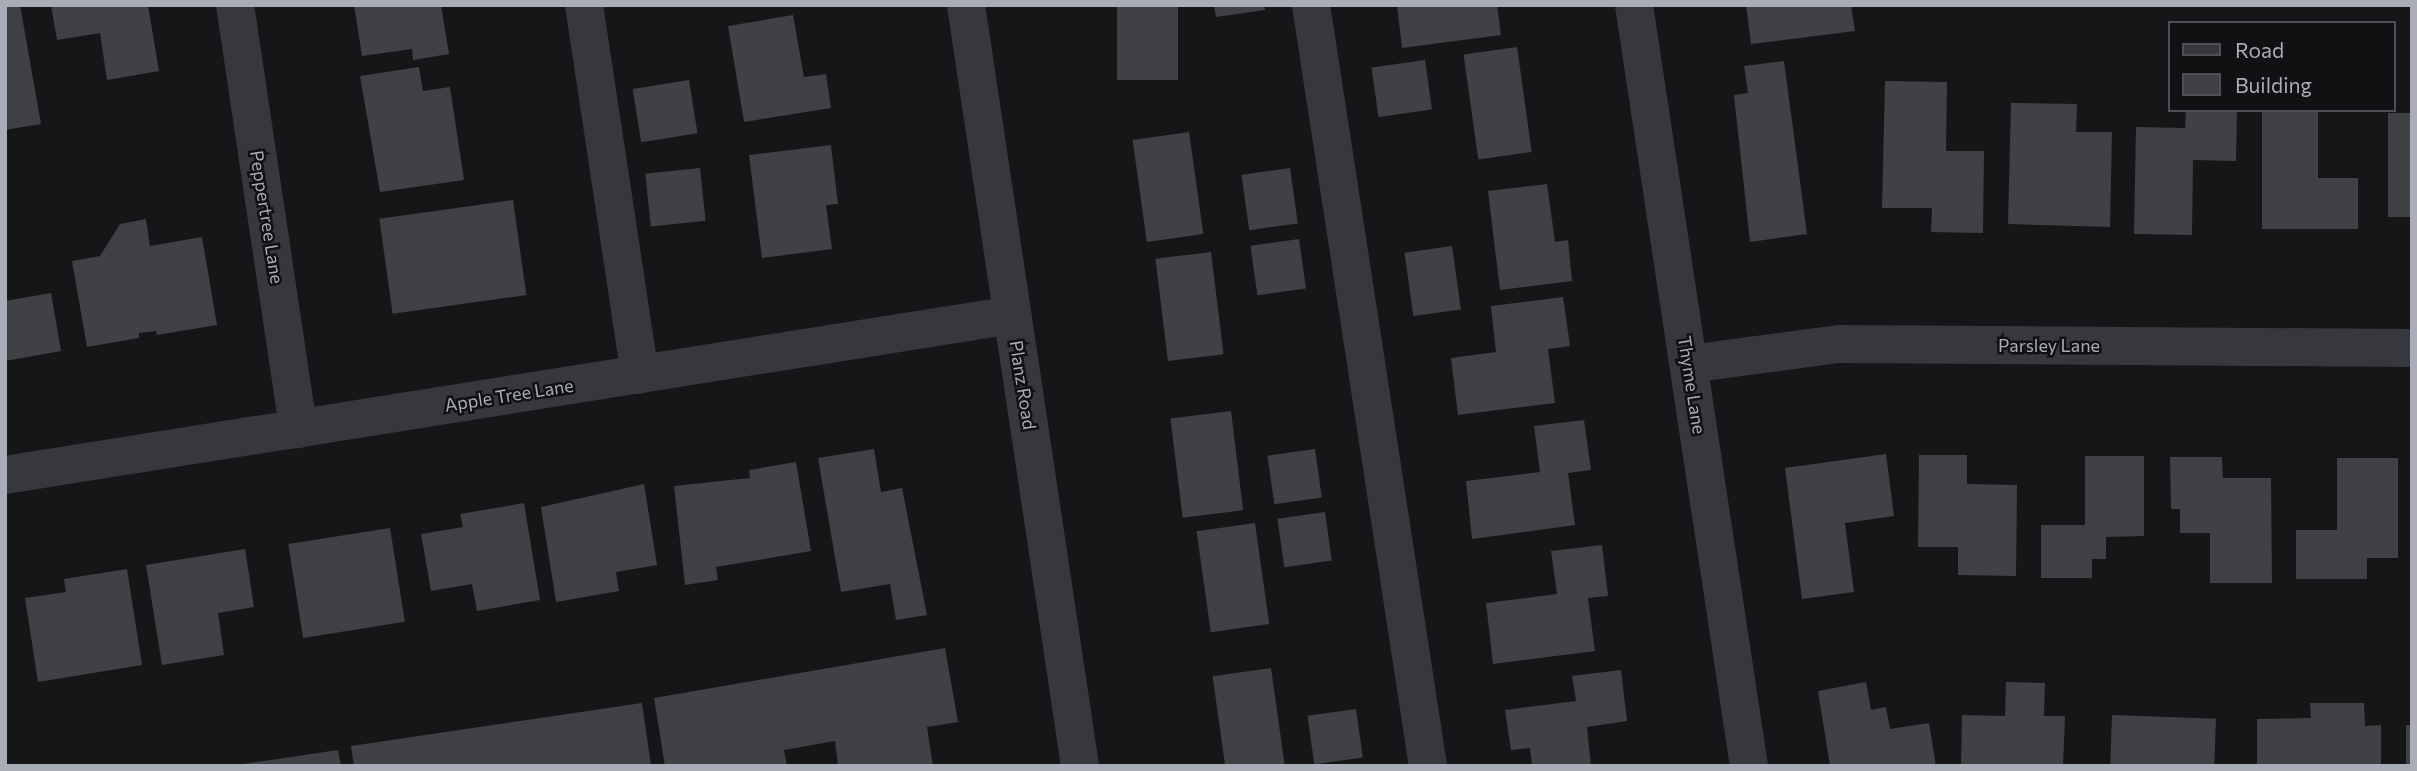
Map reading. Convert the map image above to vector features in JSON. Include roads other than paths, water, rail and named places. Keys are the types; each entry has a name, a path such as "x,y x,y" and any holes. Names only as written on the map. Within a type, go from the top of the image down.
{"street":[{"name":"Peppertree Lane","path":"235,5 298,429"},
{"path":"584,5 639,374"},
{"name":"Planz Road","path":"966,5 1080,766"},
{"path":"1311,5 1427,766"},
{"name":"Thyme Lane","path":"1634,5 1749,766"},
{"name":"Apple Tree Lane","path":"5,475 1012,316"},
{"name":"Parsley Lane","path":"1689,364 1839,344 2412,348"}]}
